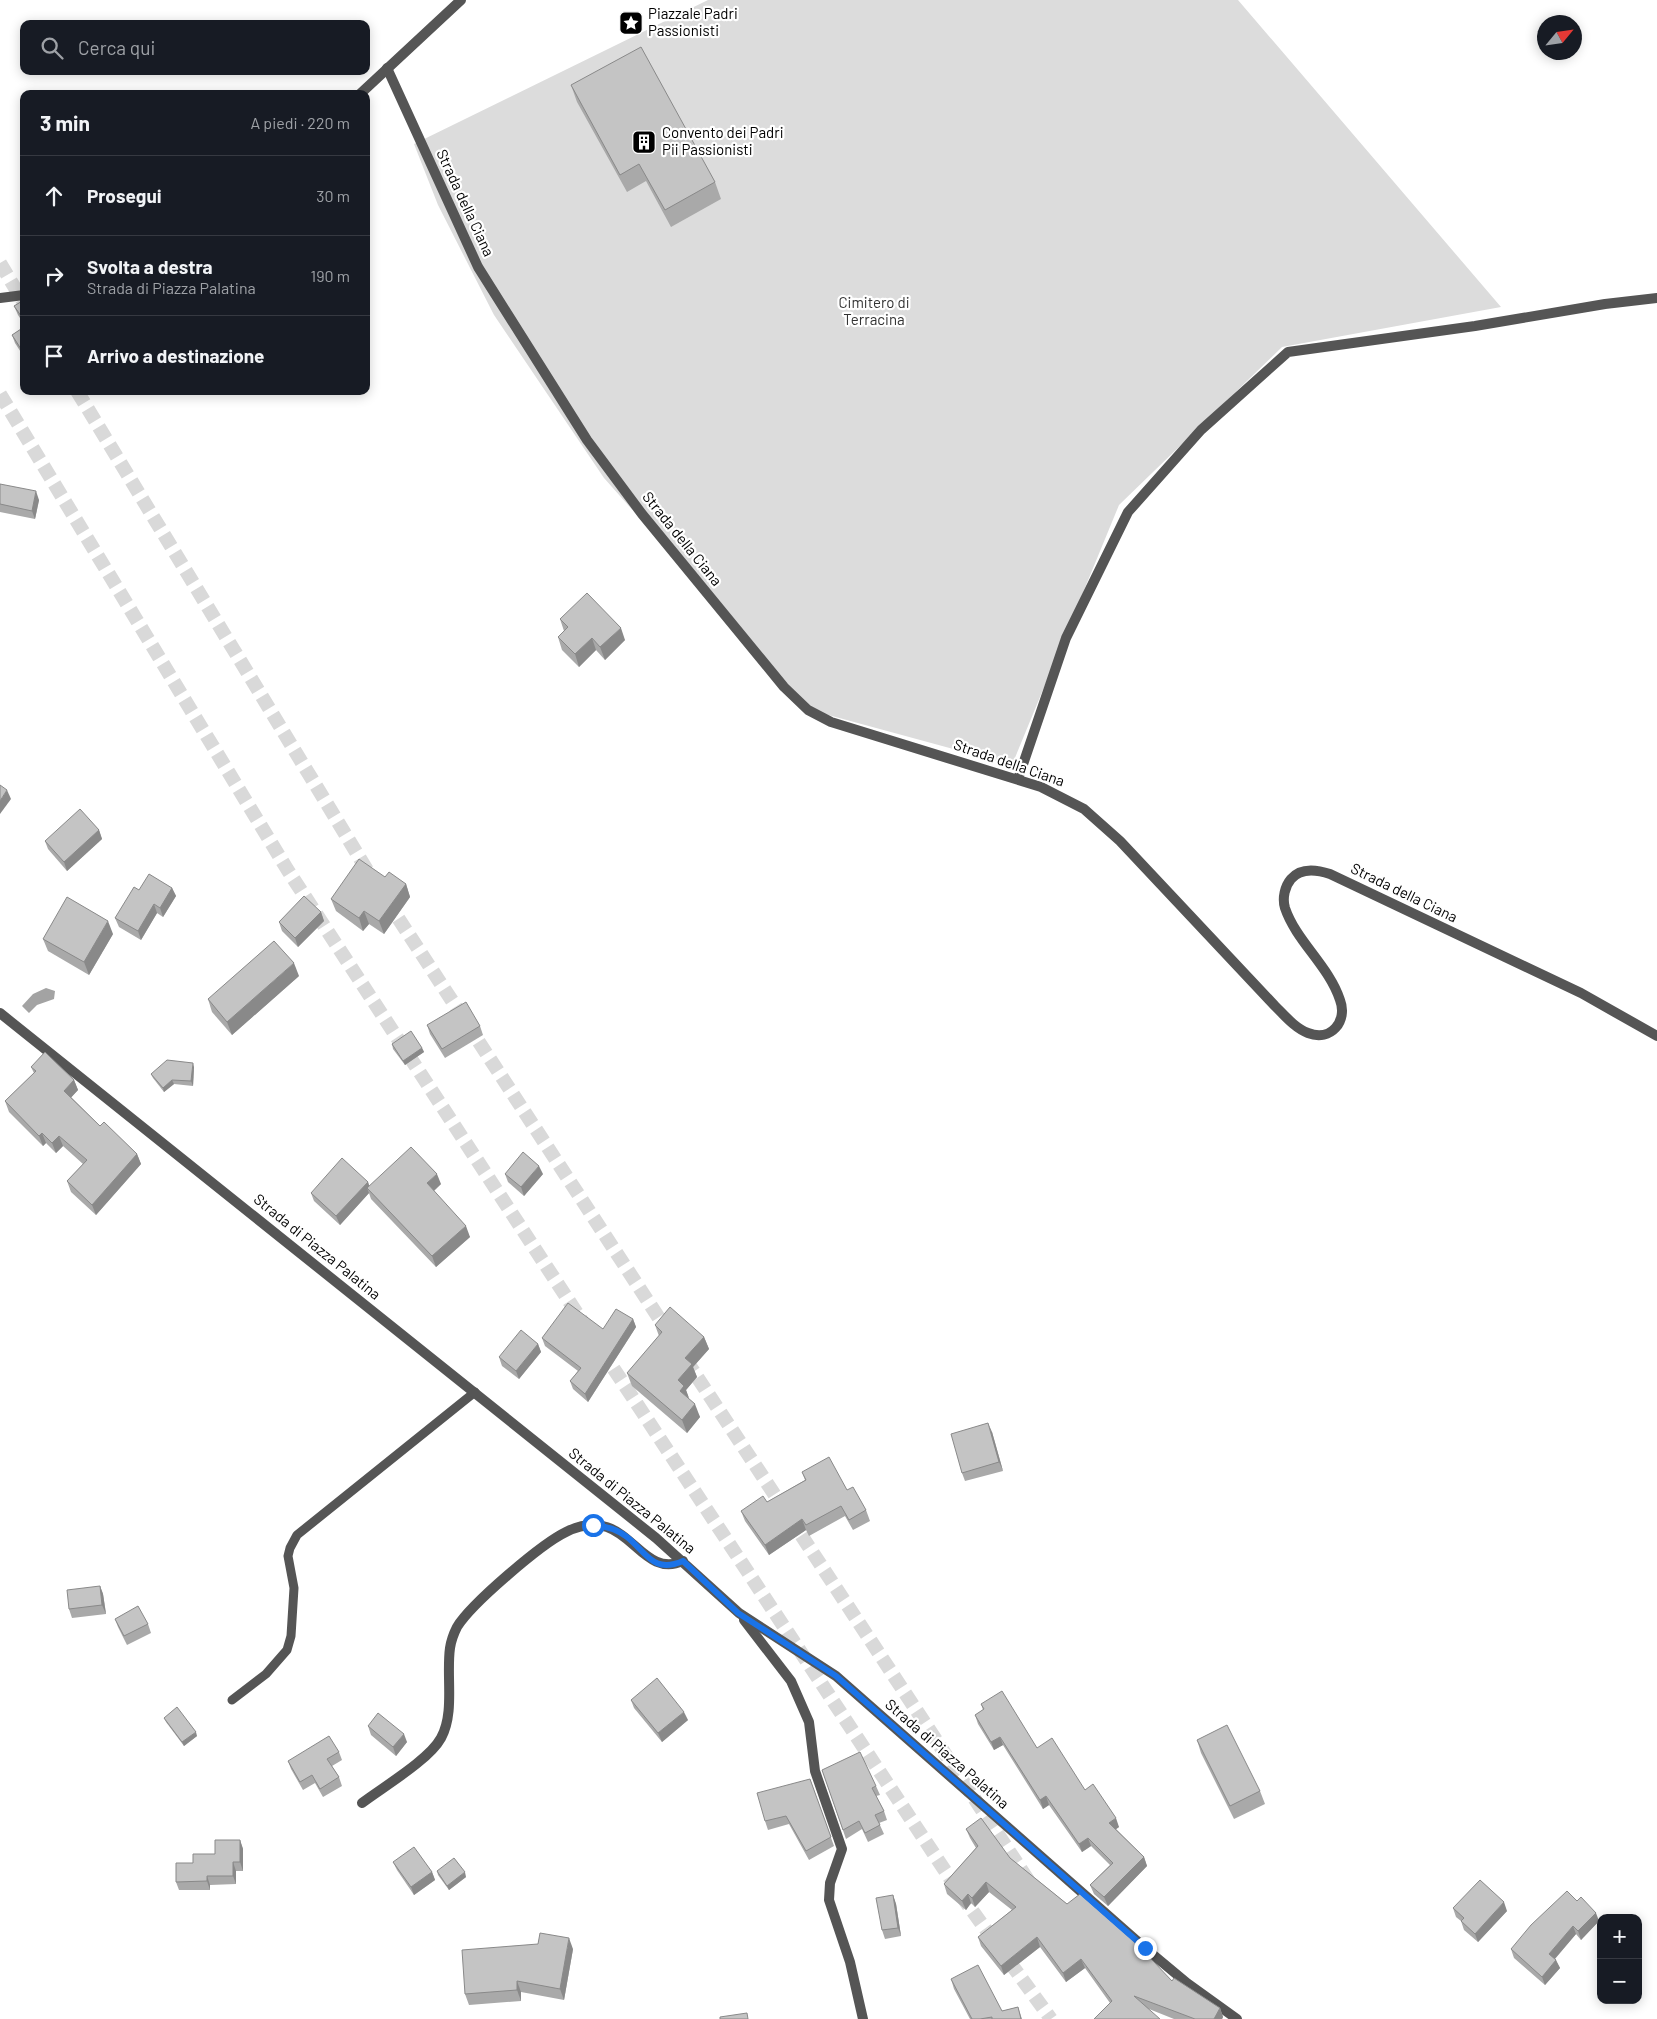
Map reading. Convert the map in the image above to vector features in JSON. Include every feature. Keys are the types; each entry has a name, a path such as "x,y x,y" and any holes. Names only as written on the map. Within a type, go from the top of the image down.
{"street":[{"path":"364,90 461,0"},
{"name":"Strada della Ciana","path":"387,68 478,267 587,440 630,499 784,687 808,710 831,722 1018,779 1056,793 1096,818 1291,1022 1308,1033 1322,1036 1333,1031 1341,1020 1342,1012 1341,1002 1334,987 1284,906 1285,890 1289,881 1299,872 1306,871 1330,874 1581,993 1657,1036"},
{"path":"0,298 20,296"},
{"path":"1018,779 1066,638 1128,512 1201,430 1288,352 1475,326 1605,304 1657,298"},
{"name":"Strada di Piazza Palatina","path":"0,1013 475,1392 683,1561 738,1613 836,1676 1145,1948 1237,2019"},
{"path":"362,1803 427,1755 438,1743 446,1723 450,1650 457,1628 470,1610 536,1552 564,1533 593,1525 620,1532 658,1564 667,1566 683,1561"},
{"path":"738,1613 791,1681 809,1722 813,1758 819,1786 838,1832 842,1848 830,1883 829,1900 850,1962 863,2019"}],"lane":[{"path":"232,1700 266,1674 288,1650 291,1636 294,1588 288,1556 297,1535 475,1392"}],"green space":[{"name":"Cimitero di Terracina","path":"708,0 1238,0 1501,307 1282,347 1119,505 1012,765 810,710 604,478 494,315 438,205 414,144"}],"shaded area":[{"path":"46,988 55,991 54,999 37,1005 29,1013 22,1006 33,994"}],"building":[{"name":"Convento dei Padri Pii Passionisti","path":"641,47 715,182 665,210 639,164 620,175 571,85"},
{"path":"20,302 20,314 14,306"},
{"path":"20,330 20,347 12,335"},
{"path":"0,484 36,491 32,511 0,504"},
{"path":"587,593 621,628 600,647 592,638 575,654 558,637 568,627 560,619"},
{"path":"0,785 7,790 0,801"},
{"path":"80,809 99,830 64,862 45,841"},
{"path":"359,859 385,877 389,872 406,884 379,921 364,911 359,918 331,899"},
{"path":"149,874 172,888 160,908 154,904 138,931 115,918 134,887 139,890"},
{"path":"304,896 321,912 295,938 279,922"},
{"path":"67,897 108,921 84,962 43,939"},
{"path":"274,941 294,963 227,1022 208,999"},
{"path":"466,1002 480,1026 442,1049 427,1025"},
{"path":"411,1031 422,1048 403,1061 392,1044"},
{"path":"45,1052 74,1080 64,1091 100,1126 104,1122 137,1154 92,1205 67,1181 87,1160 59,1136 52,1143 42,1133 39,1136 5,1101 36,1071 31,1067"},
{"path":"167,1060 193,1063 191,1081 172,1080 163,1088 151,1074"},
{"path":"411,1147 437,1174 427,1183 466,1226 432,1256 367,1188"},
{"path":"523,1152 539,1166 521,1187 505,1174"},
{"path":"342,1158 368,1182 336,1216 311,1193"},
{"path":"568,1303 603,1329 616,1309 633,1319 585,1394 570,1381 581,1368 542,1338"},
{"path":"670,1307 704,1337 685,1358 692,1364 678,1380 684,1386 680,1391 695,1404 682,1420 627,1373 662,1332 655,1325"},
{"path":"521,1330 538,1344 516,1371 499,1357"},
{"path":"988,1423 999,1462 962,1473 951,1434"},
{"path":"829,1457 847,1490 853,1487 866,1510 849,1520 841,1506 806,1525 802,1519 765,1545 741,1511 763,1496 767,1502 806,1480 802,1472"},
{"path":"100,1586 102,1605 69,1609 67,1590"},
{"path":"138,1606 148,1624 124,1636 115,1619"},
{"path":"657,1678 684,1712 658,1733 631,1700"},
{"path":"1002,1691 1037,1748 1052,1738 1085,1790 1093,1784 1116,1818 1109,1823 1144,1857 1104,1897 1090,1885 1113,1863 1088,1838 1079,1844 1046,1796 1040,1800 1000,1737 991,1742 975,1715 984,1709 981,1704"},
{"path":"177,1707 196,1732 182,1742 164,1718"},
{"path":"378,1713 404,1734 393,1747 368,1726"},
{"path":"1227,1725 1260,1791 1230,1806 1197,1740"},
{"path":"329,1736 339,1752 327,1759 339,1777 320,1789 312,1775 300,1782 288,1761"},
{"path":"860,1752 876,1786 872,1788 884,1811 875,1815 880,1825 865,1833 859,1821 843,1830 822,1770"},
{"path":"810,1779 831,1837 806,1851 786,1816 765,1821 757,1793"},
{"path":"981,1818 1010,1858 1067,1904 1080,1894 1137,1944 1172,1981 1174,1978 1220,2008 1214,2019 1195,2019 1134,1996 1160,2019 1094,2019 1112,2001 1081,1959 1063,1973 1037,1937 1001,1966 978,1937 1016,1907 986,1882 972,1898 968,1894 962,1901 944,1884 978,1846 966,1829"},
{"path":"215,1840 240,1840 240,1862 233,1862 233,1876 207,1876 207,1881 176,1882 176,1863 193,1863 193,1854 215,1854"},
{"path":"414,1847 432,1872 411,1887 393,1862"},
{"path":"454,1858 465,1872 447,1886 437,1871"},
{"path":"1480,1880 1504,1902 1475,1934 1461,1921 1464,1918 1453,1908"},
{"path":"1567,1891 1577,1901 1581,1897 1596,1913 1578,1931 1573,1926 1549,1954 1556,1960 1542,1977 1511,1949 1531,1925"},
{"path":"893,1895 898,1928 882,1930 876,1898"},
{"path":"540,1933 569,1938 560,1989 517,1981 517,1990 465,1994 462,1950 538,1944"},
{"path":"978,1965 1002,2011 1018,2007 1021,2019 992,2019 992,2017 972,2019 951,1979"},
{"path":"747,2013 748,2019 720,2019 720,2017"}],"tunnel":[{"path":"0,263 20,296"},
{"path":"0,394 287,869 582,1321"},
{"path":"79,395 370,875"},
{"path":"387,901 670,1335"},
{"path":"602,1351 963,1898 1051,2019"},
{"path":"686,1360 1030,1883"}],"place":[{"name":"Piazzale Padri Passionisti","path":"631,23"},
{"name":"Convento dei Padri Pii Passionisti","path":"644,142"}],"route":[{"path":"593,1525 620,1532 658,1564 667,1566 683,1561 738,1613 812,1658 836,1676 1145,1948"}]}
